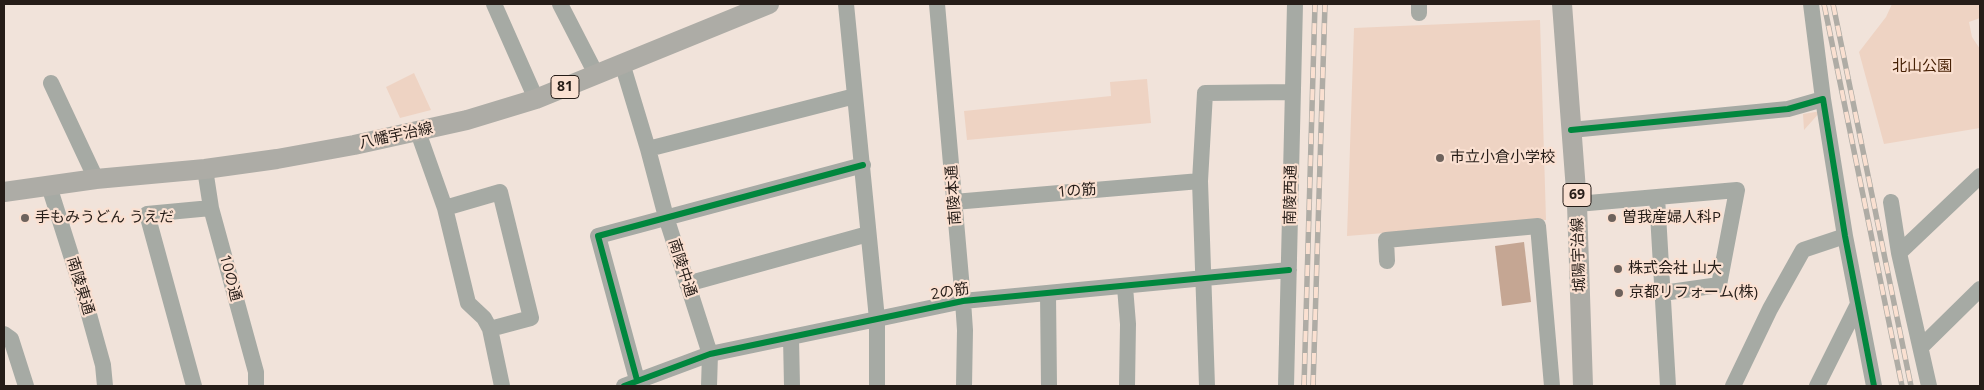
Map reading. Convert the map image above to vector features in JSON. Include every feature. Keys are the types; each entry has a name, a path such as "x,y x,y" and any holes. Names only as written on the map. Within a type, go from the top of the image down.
{"main road":[{"name":"八幡宇治線","path":"4,192 96,179 205,169 277,159 418,132 467,120 536,99 769,4"},
{"name":"城陽宇治線","path":"1562,4 1578,204 1583,386"}],"street":[{"path":"494,4 536,99"},
{"path":"560,4 596,74"},
{"path":"846,4 877,319 877,386"},
{"name":"南陵本通","path":"937,4 963,301 964,386"},
{"name":"南陵西通","path":"1286,386 1295,4"},
{"path":"1811,4 1823,99 1845,236 1857,306 1874,386"},
{"name":"南陵中通","path":"622,63 666,217 710,354 709,386"},
{"path":"51,83 96,179"},
{"path":"1207,386 1200,181 1205,93 1293,92"},
{"path":"648,149 855,96"},
{"path":"1571,130 1788,109 1823,99"},
{"path":"418,132 445,208 468,303 484,318 490,329 502,386"},
{"path":"631,383 598,236 863,165"},
{"name":"10の通","path":"205,169 211,208 256,372 256,386"},
{"path":"1898,253 1980,176"},
{"name":"1の筋","path":"954,202 1200,181"},
{"name":"南陵東通","path":"49,186 103,366 105,386"},
{"path":"1578,204 1737,190 1719,285 1663,293"},
{"path":"445,208 500,192 531,318 490,329"},
{"path":"1658,197 1668,386"},
{"path":"1891,202 1898,253 1929,386"},
{"path":"194,386 147,214 211,208"},
{"path":"1387,261 1386,240 1538,226 1552,386"},
{"path":"687,284 868,234"},
{"path":"1733,386 1770,309 1803,250 1845,236"},
{"name":"2の筋","path":"631,383 710,354 963,301 1289,270"},
{"path":"1125,286 1128,324 1127,386"},
{"path":"1921,347 1980,289"},
{"path":"1048,294 1049,386"},
{"path":"1817,386 1857,306"},
{"path":"4,334 11,339 26,386"},
{"path":"791,337 792,386"}],"green space":[{"name":"北山公園","path":"1892,4 1980,4 1980,18 1969,22 1972,37 1980,49 1980,128 1884,144 1859,52 1886,17"},
{"path":"1540,20 1546,220 1347,236 1354,28"},
{"path":"414,73 431,110 400,118 386,87"},
{"path":"1147,79 1151,123 967,140 964,111 1111,96 1110,82"},
{"path":"1821,111 1804,130 1803,114"}],"shaded area":[{"path":"1524,242 1531,302 1502,306 1495,246"}],"railway":[{"path":"1304,386 1315,4"},
{"path":"1313,386 1325,4"},
{"path":"1824,4 1902,386"},
{"path":"1833,4 1911,386"}],"cycle path":[{"path":"1571,130 1788,109 1823,99 1845,236 1874,386"},
{"path":"637,380 598,236 863,165"},
{"path":"624,386 710,354 963,301 1289,270"}],"place":[{"name":"市立小倉小学校","path":"1440,158"},
{"name":"手もみうどん うえだ","path":"25,218"},
{"name":"曽我産婦人科P","path":"1612,218"},
{"name":"株式会社 山大","path":"1618,269"},
{"name":"京都リフォーム(株)","path":"1619,293"}]}
